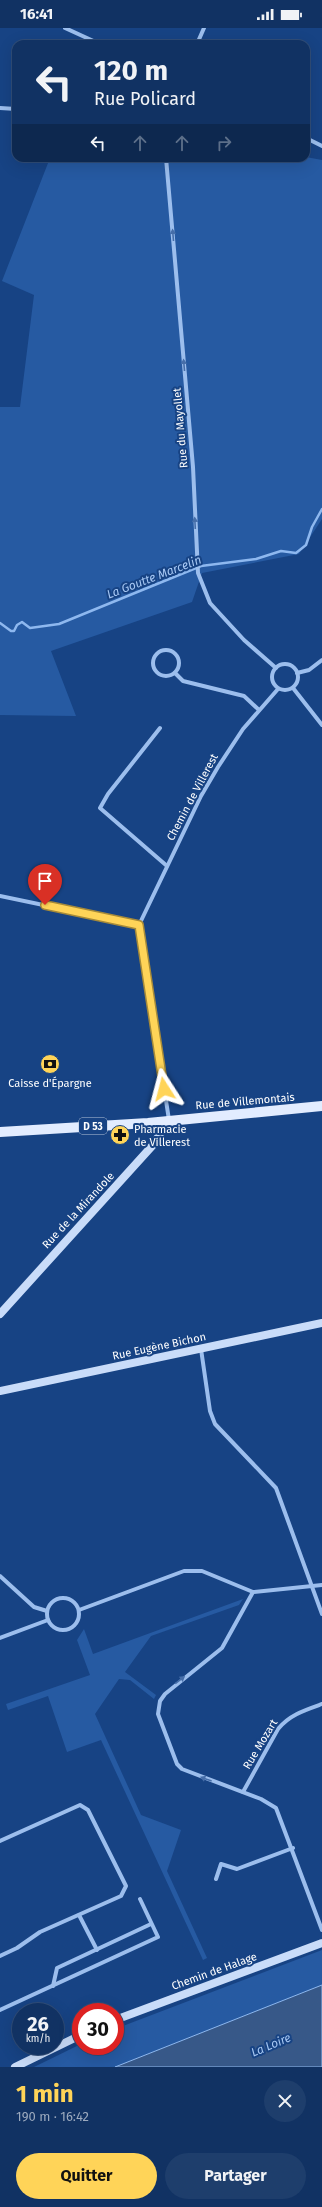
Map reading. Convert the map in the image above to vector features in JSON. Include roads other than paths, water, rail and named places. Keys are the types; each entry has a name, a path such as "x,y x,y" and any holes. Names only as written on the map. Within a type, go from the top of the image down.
{"main road":[{"name":"Rue de Villemontais","path":"169,1120 322,1106"},
{"name":"D 53","path":"0,1132 169,1120"},
{"name":"D 53","path":"0,1135 16,1132"}],"street":[{"path":"65,28 91,40"},
{"path":"199,40 204,28"},
{"path":"0,108 12,109"},
{"path":"310,140 322,146"},
{"name":"Rue du Mayollet","path":"166,162 193,467 197,562 199,575 210,603 244,640 276,668"},
{"path":"162,650 169,650 176,654 179,661 176,673 165,677 155,671 153,660 156,653 162,650"},
{"path":"298,673 309,670 322,660"},
{"path":"285,664 290,665 298,673 297,684 293,688 285,690 278,689 272,678 276,668 285,664"},
{"path":"176,673 183,681 244,696 259,710"},
{"path":"293,688 322,725"},
{"name":"Chemin de Villerest","path":"139,925 167,866 218,767 243,730 278,689"},
{"path":"160,728 108,794 100,808 167,866"},
{"path":"0,896 139,925 169,1120"},
{"name":"Rue de la Mirandole","path":"0,1314 153,1146 169,1120"},
{"name":"Rue Eugène Bichon","path":"0,1391 322,1323"},
{"path":"201,1349 210,1411 215,1424 276,1488 322,1614"},
{"path":"79,1610 184,1571 193,1570 212,1574 253,1592 322,1585"},
{"path":"0,1576 34,1607 47,1611"},
{"path":"253,1592 222,1648 171,1687 160,1701 157,1709 177,1764 182,1769 261,1799 276,1808 293,1848 322,1930"},
{"path":"62,1598 73,1601 79,1610 78,1621 75,1626 65,1631 54,1628 48,1620 47,1611 52,1602 62,1598"},
{"path":"0,1638 48,1620"},
{"name":"Rue Mozart","path":"243,1792 284,1721 294,1715 322,1704"},
{"path":"0,1841 80,1805 88,1810 126,1886 121,1896 40,1932 17,1948 0,1956"},
{"path":"216,1879 221,1864 237,1869 293,1848"},
{"path":"0,2010 158,1937 140,1899"},
{"path":"79,1915 97,1950"},
{"path":"53,1986 57,1968 152,1924"},
{"name":"Chemin de Halage","path":"124,2017 322,1943"},
{"path":"15,2067 72,2039"}],"water":[{"name":"La Loire","path":"322,1985 322,2067 115,2067"}],"waterway":[{"name":"La Goutte Marcelin","path":"0,623 11,631 14,631 17,625 22,622 30,628 59,624 201,566 256,559 281,551 296,553 306,545 312,527 322,509"}],"place":[{"name":"Caisse d'Épargne","path":"50,1064"},
{"name":"Pharmacie de Villerest","path":"120,1135"}]}
